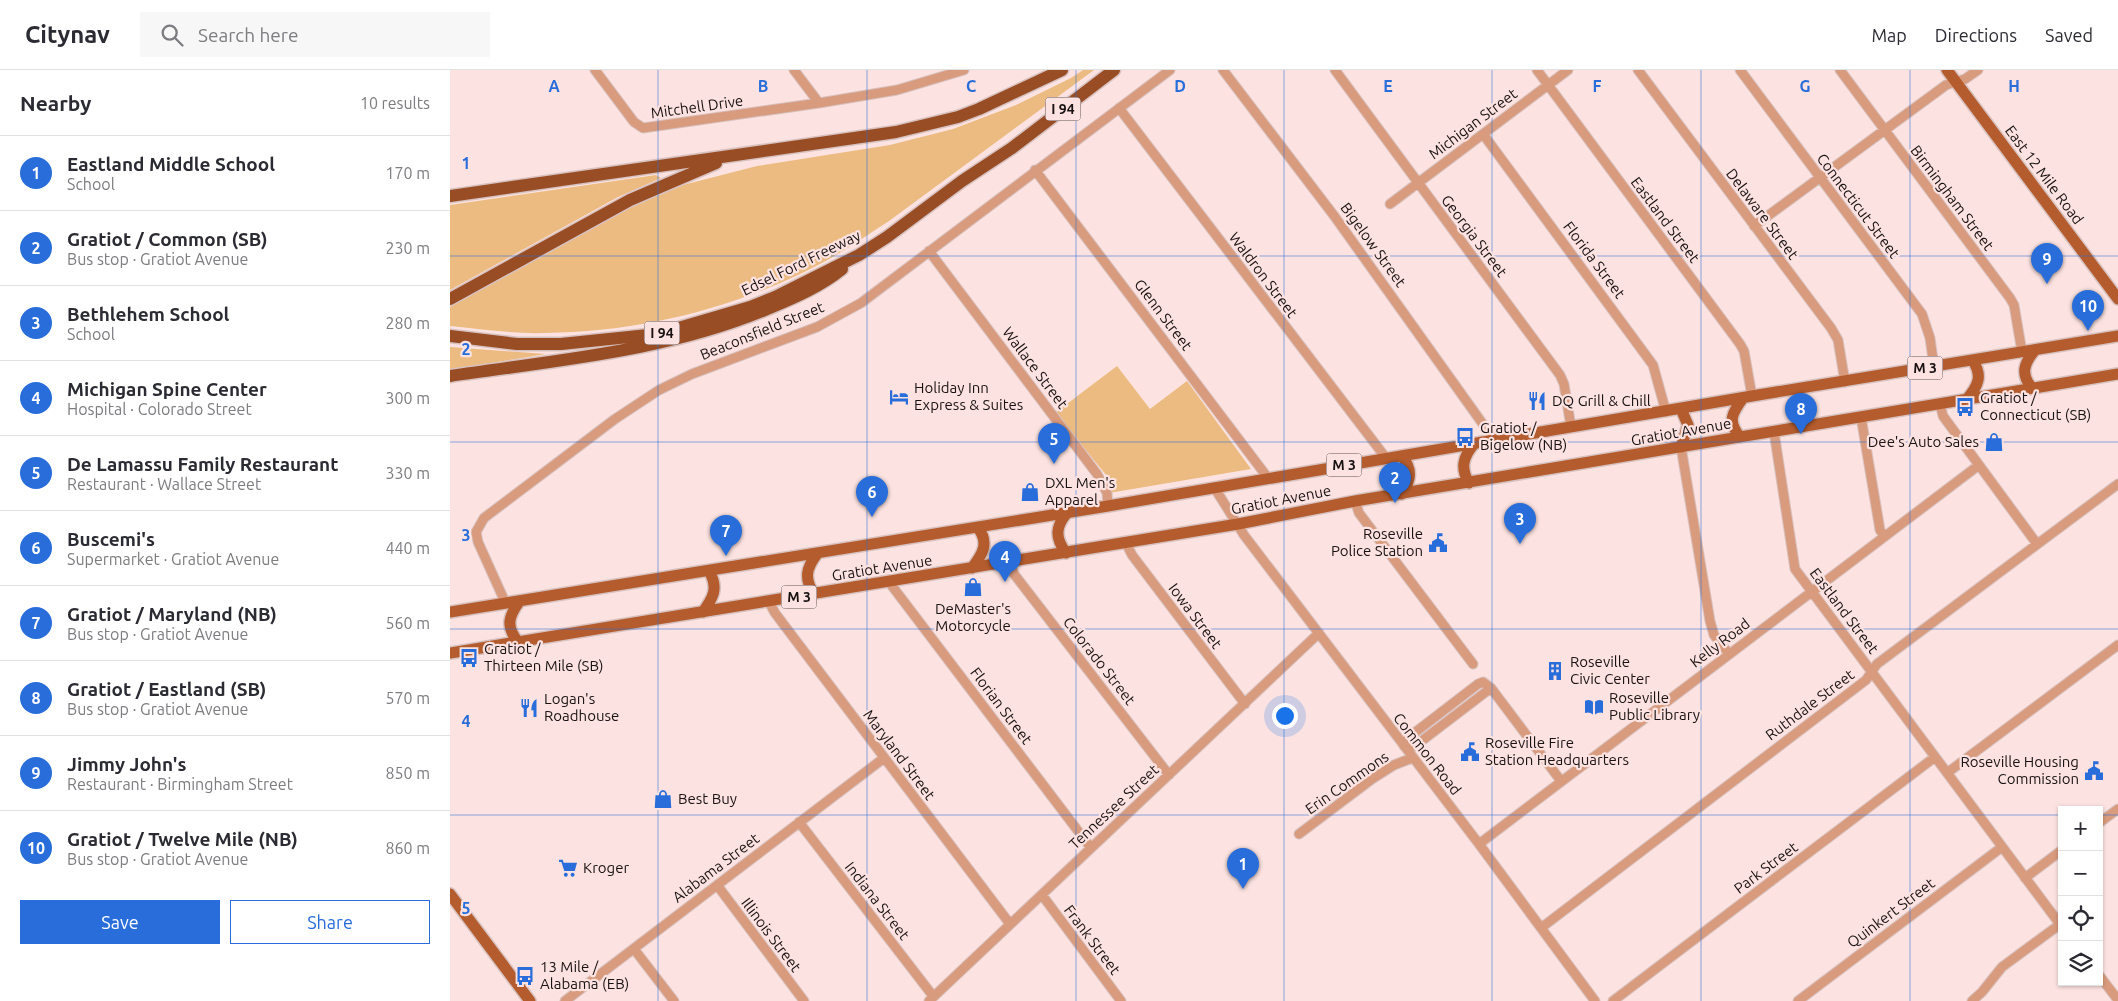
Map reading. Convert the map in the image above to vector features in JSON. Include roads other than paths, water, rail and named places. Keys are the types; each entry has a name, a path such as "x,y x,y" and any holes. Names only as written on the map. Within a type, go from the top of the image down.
{"highway":[{"name":"I 94","path":"450,196 896,132 958,117 1001,100 1062,70"},
{"name":"Edsel Ford Freeway","path":"450,336 517,344 561,344 658,334 750,307 775,297 859,255 1012,148 1114,70"},
{"path":"450,299 630,200 734,155"},
{"path":"450,376 638,347 720,327 780,304 828,280 859,255"}],"main road":[{"name":"East 12 Mile Road","path":"1947,70 2118,299"},
{"name":"Gratiot Avenue","path":"450,612 978,528 2118,336"},
{"path":"2032,388 2024,372 2028,358 2035,350"},
{"path":"1967,399 1974,390 1979,377 1979,371 1973,360"},
{"name":"Gratiot Avenue","path":"450,653 1126,543 1238,524 1355,501 2118,374"},
{"path":"1740,437 1735,431 1732,422 1735,410 1747,397"},
{"path":"1681,409 1688,425 1681,447"},
{"path":"1470,483 1463,471 1463,465 1468,452 1474,444"},
{"path":"1402,456 1411,473 1402,494"},
{"path":"1066,552 1060,545 1056,533 1061,520 1067,513"},
{"path":"972,568 985,546 983,536 978,528"},
{"path":"814,594 806,575 811,561 817,554"},
{"path":"703,612 715,592 714,581 709,571"},
{"path":"518,642 510,632 509,621 513,610 519,602"},
{"path":"450,894 530,1001"}],"street":[{"name":"Mitchell Drive","path":"595,70 634,122 640,127 648,128 819,104 896,90 964,70"},
{"path":"794,70 819,104"},
{"name":"Beaconsfield Street","path":"506,604 478,542 476,532 484,518 615,419 659,390 692,374 829,321 861,303 1170,70"},
{"name":"Bigelow Street","path":"1222,70 1340,223 1495,440"},
{"name":"Georgia Street","path":"1335,70 1560,374 1564,384 1572,427"},
{"name":"Eastland Street","path":"1537,70 1740,344 1744,351 1747,397"},
{"name":"Michigan Street","path":"1390,204 1568,70"},
{"name":"Delaware Street","path":"1638,70 1838,340 1845,382"},
{"name":"Connecticut Street","path":"1740,70 1922,314 1930,338 1934,367"},
{"name":"Birmingham Street","path":"1840,70 2010,298 2014,305 2022,352"},
{"path":"1754,226 1946,85 1965,79 1978,70"},
{"name":"Waldron Street","path":"1119,108 1386,458"},
{"name":"Florida Street","path":"1483,134 1653,365 1666,412"},
{"name":"Glenn Street","path":"1035,170 1268,478"},
{"name":"Wallace Street","path":"929,251 1097,474 1107,493 1108,506"},
{"path":"1940,404 1943,416 2037,544"},
{"path":"1861,417 1880,530 1884,536"},
{"name":"Eastland Street","path":"1774,432 1795,569 1947,773"},
{"path":"1681,447 1710,621 1714,635 1729,654"},
{"name":"Kelly Road","path":"1479,844 1979,465"},
{"name":"Ruthdale Street","path":"1540,928 1866,680 1877,664 2118,484"},
{"name":"Common Road","path":"1214,487 1238,524 1319,634 1479,844 1594,1001"},
{"path":"1355,501 1360,513 1473,664"},
{"name":"Iowa Street","path":"1126,543 1132,555 1245,704"},
{"name":"Colorado Street","path":"1010,562 1014,574 1169,774"},
{"name":"Florian Street","path":"888,582 1091,848"},
{"name":"Maryland Street","path":"769,602 775,613 1010,924"},
{"name":"Tennessee Street","path":"931,999 1319,634"},
{"path":"2058,923 1947,773 2118,644"},
{"path":"1404,746 1415,746 1491,688 1561,781"},
{"name":"Park Street","path":"1613,1001 1935,757"},
{"name":"Alabama Street","path":"565,1001 884,758"},
{"name":"Erin Commons","path":"1299,834 1372,779 1394,765 1412,758"},
{"path":"2103,820 2118,809"},
{"name":"Indiana Street","path":"799,822 931,999"},
{"name":"Quinkert Street","path":"1798,1001 2002,847"},
{"path":"2025,878 2061,851"},
{"name":"Illinois Street","path":"716,885 804,1001"},
{"name":"Frank Street","path":"1042,895 1121,1001"},
{"path":"1972,1001 1982,992 2002,967 2058,927"},
{"path":"634,949 674,1001"},
{"path":"2103,980 2118,1000"}],"place":[{"name":"Jimmy John's","path":"2047,284"},
{"name":"Gratiot / Twelve Mile (NB)","path":"2088,331"},
{"name":"Holiday Inn Express & Suites","path":"899,397"},
{"name":"DQ Grill & Chill","path":"1537,401"},
{"name":"Gratiot / Connecticut (SB)","path":"1965,407"},
{"name":"Gratiot / Eastland (SB)","path":"1801,434"},
{"name":"Gratiot / Bigelow (NB)","path":"1465,437"},
{"name":"Dee's Auto Sales","path":"1994,442"},
{"name":"De Lamassu Family Restaurant","path":"1054,464"},
{"name":"DXL Men's Apparel","path":"1030,492"},
{"name":"Gratiot / Common (SB)","path":"1395,503"},
{"name":"Buscemi's","path":"872,517"},
{"name":"Roseville Police Station","path":"1438,543"},
{"name":"Bethlehem School","path":"1520,544"},
{"name":"Gratiot / Maryland (NB)","path":"726,556"},
{"name":"Michigan Spine Center","path":"1005,582"},
{"name":"DeMaster's Motorcycle","path":"973,587"},
{"name":"Gratiot / Thirteen Mile (SB)","path":"469,658"},
{"name":"Roseville Civic Center","path":"1555,671"},
{"name":"Roseville Public Library","path":"1594,707"},
{"name":"Logan's Roadhouse","path":"529,708"},
{"name":"Roseville Fire Station Headquarters","path":"1470,752"},
{"name":"Roseville Housing Commission","path":"2094,771"},
{"name":"Best Buy","path":"663,799"},
{"name":"Kroger","path":"568,868"},
{"name":"Eastland Middle School","path":"1243,889"},
{"name":"13 Mile / Alabama (EB)","path":"525,976"}]}
